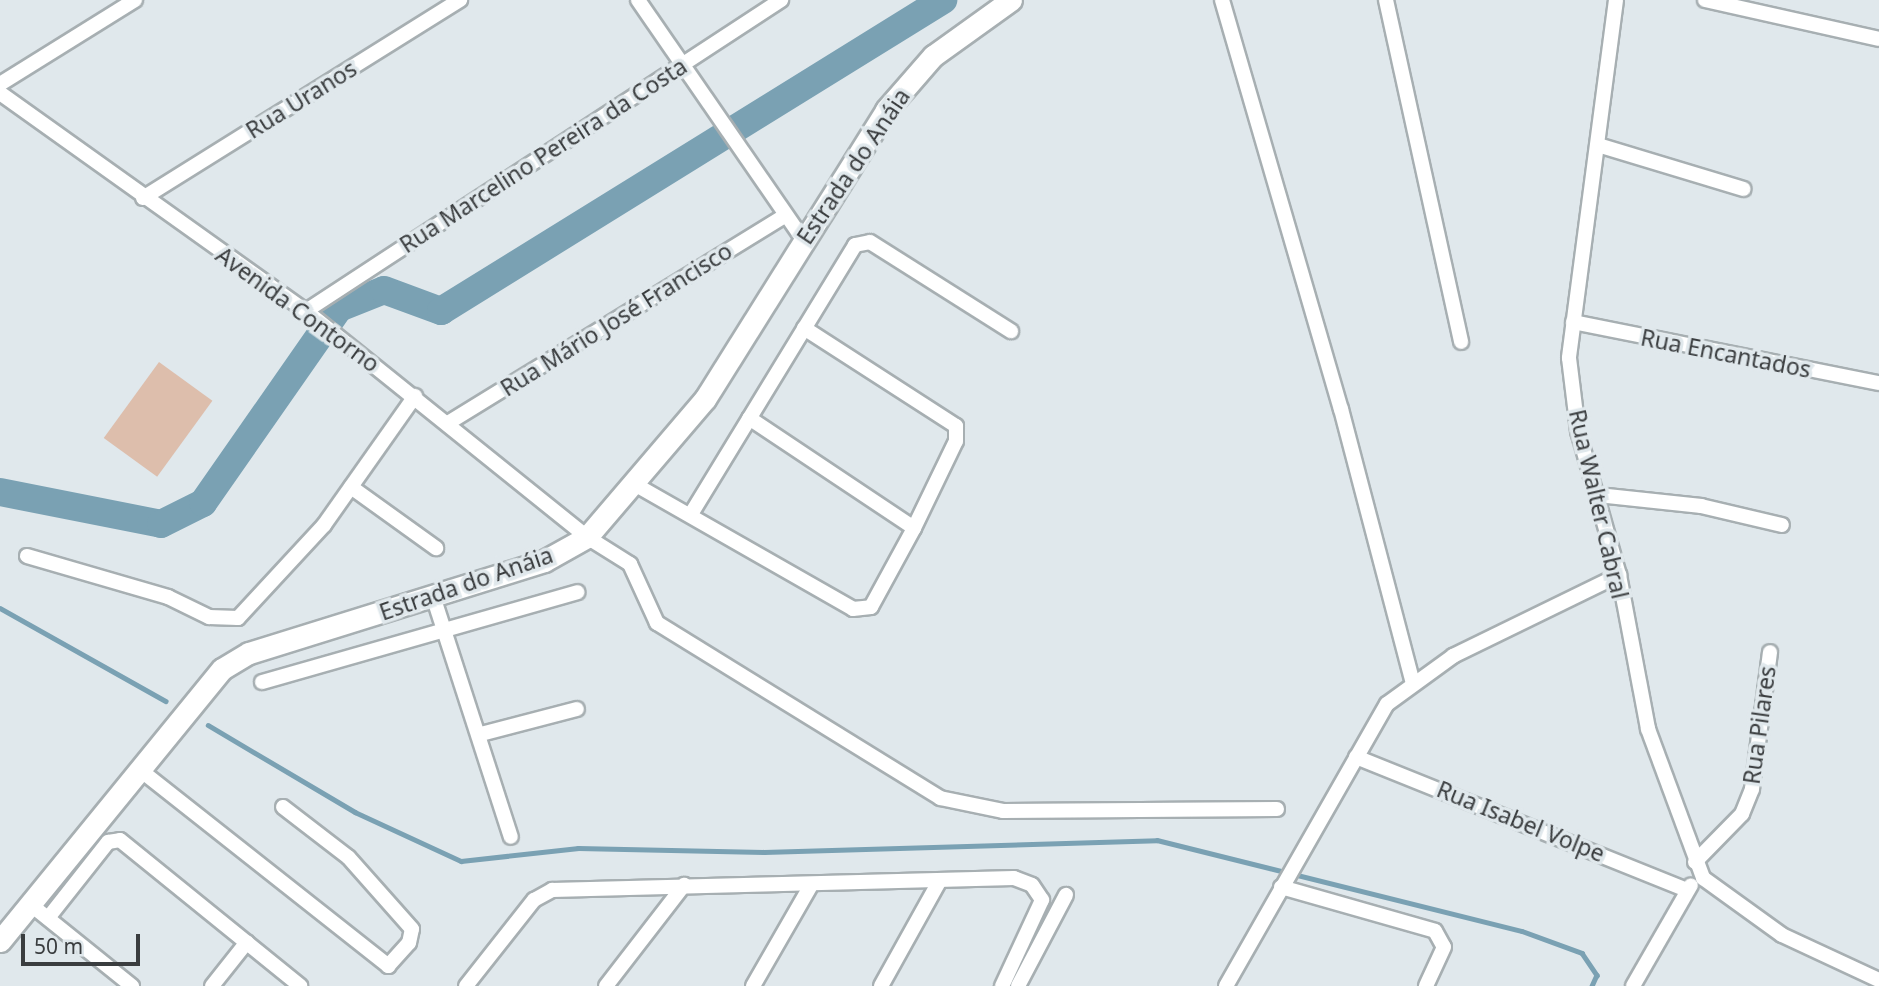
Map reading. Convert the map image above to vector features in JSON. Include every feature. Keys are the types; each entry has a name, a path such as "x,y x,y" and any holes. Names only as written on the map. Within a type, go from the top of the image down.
{"street":[{"path":"0,84 135,0"},
{"name":"Rua Uranos","path":"142,198 460,0"},
{"path":"638,0 784,216 803,239"},
{"name":"Rua Marcelino Pereira da Costa","path":"308,313 781,0"},
{"name":"Estrada do Anáia","path":"0,941 139,769 234,661 544,561 587,537 636,485 705,399 803,239 909,82 1011,0"},
{"path":"1222,0 1412,680"},
{"path":"1386,0 1461,342"},
{"name":"Rua Walter Cabral","path":"1616,0 1573,322 1578,431 1619,575 1648,729 1703,878 1782,935 1879,980"},
{"path":"1705,0 1879,39"},
{"name":"Avenida Contorno","path":"0,93 142,198 308,313 415,396 587,537 630,564 657,623 940,798 1003,811 1277,809"},
{"path":"1598,145 1744,189"},
{"name":"Rua Mário José Francisco","path":"448,423 784,216"},
{"path":"691,514 804,328 863,241 1011,331"},
{"name":"Rua Encantados","path":"1573,322 1879,383"},
{"path":"636,485 863,611 914,528 956,441 956,426 804,328"},
{"path":"27,556 168,597 209,617 238,618 351,487 415,396"},
{"path":"749,418 914,528"},
{"path":"351,487 436,548"},
{"path":"1598,495 1701,506 1782,526"},
{"path":"1226,986 1371,727 1412,680 1619,575"},
{"path":"262,682 577,592"},
{"path":"433,596 481,734 511,837"},
{"name":"Rua Pilares","path":"1695,862 1736,821 1752,789 1770,652"},
{"path":"481,734 577,709"},
{"name":"Rua Isabel Volpe","path":"1356,757 1684,889"},
{"path":"139,769 388,966 410,943 412,929 348,857 284,807"},
{"path":"48,918 108,842 120,840 300,986"},
{"path":"466,986 544,893 684,885 811,885 1014,878 1042,892 1033,925 1002,986"},
{"path":"1633,986 1684,889 1703,878"},
{"path":"881,986 939,882"},
{"path":"606,986 684,885"},
{"path":"753,986 811,885"},
{"path":"1281,887 1435,931 1444,947 1426,986"},
{"path":"1018,986 1066,895"},
{"path":"30,904 132,986"},
{"path":"212,986 247,942"}],"shaded area":[{"path":"159,362 212,401 157,477 104,438"}],"waterway":[{"path":"0,492 161,524 203,503 339,308 384,290 441,311 943,0"},
{"path":"0,608 166,701"},
{"path":"208,725 355,812 461,861 578,848 764,852 1157,840 1522,931 1582,953 1597,975 1592,986"}]}
